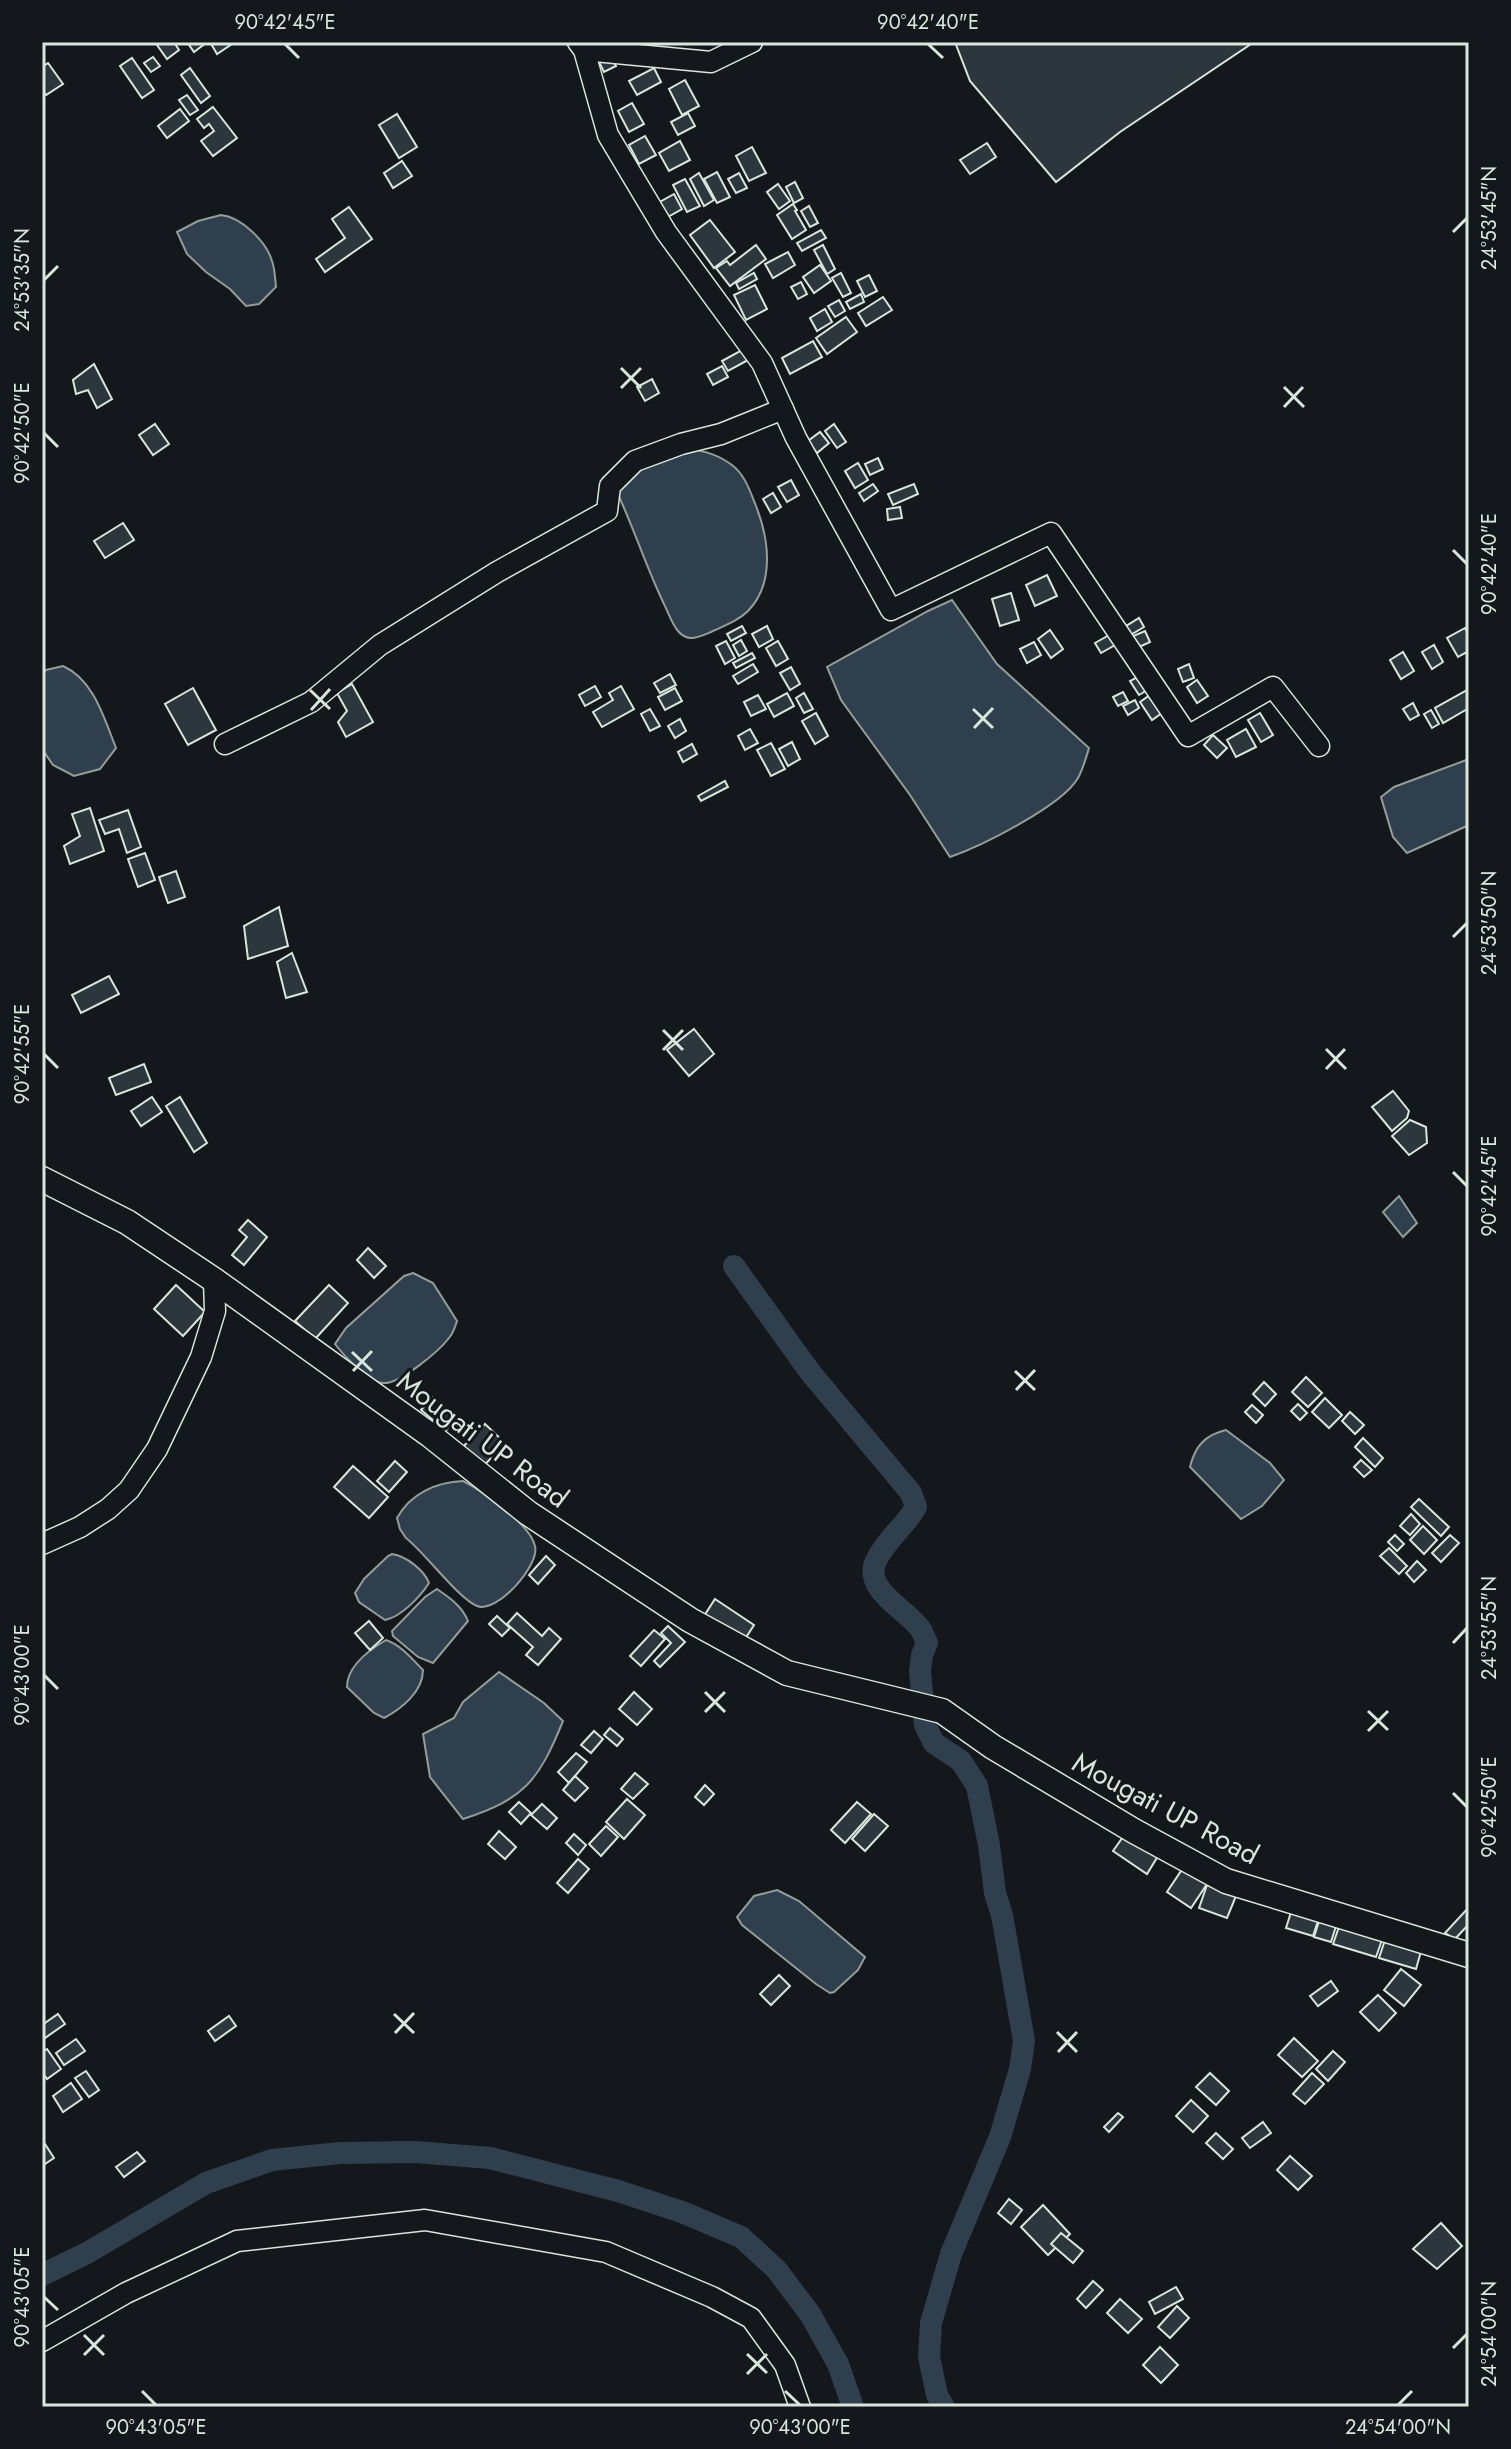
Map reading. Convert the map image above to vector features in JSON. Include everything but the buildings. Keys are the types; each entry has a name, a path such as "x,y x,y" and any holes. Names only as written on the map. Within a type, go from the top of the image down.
{"street":[{"path":"752,42 711,62 581,46 608,135 666,232 762,363 796,438 891,610 1051,533 1188,736 1273,687 1319,746"},
{"path":"225,744 311,702 380,645 497,572 607,511 610,486 635,461 681,444 721,434 783,409"},
{"name":"Mougati UP Road","path":"42,1179 127,1222 214,1280 430,1435 528,1513 690,1620 787,1673 942,1711 993,1747 1134,1831 1226,1881 1469,1955"},
{"path":"42,1544 80,1527 108,1509 129,1490 157,1449 201,1357 215,1311 214,1280"},
{"path":"42,2341 126,2293 237,2241 425,2220 606,2252 712,2297 751,2318 785,2365 800,2407"}],"water":[{"path":"221,215 244,225 269,253 276,287 259,304 246,306 230,289 206,272 187,254 177,232 198,221"},
{"path":"680,447 714,455 737,469 756,506 766,546 766,574 757,600 740,618 694,638 682,635 672,621 616,490 623,476"},
{"path":"952,600 997,664 1089,748 1078,778 1056,801 1000,835 950,857 910,795 841,700 827,667"},
{"path":"63,666 83,680 90,690 116,748 100,769 74,776 53,765 42,749 42,674"},
{"path":"1469,759 1469,825 1407,853 1393,837 1381,797 1394,787"},
{"path":"1399,1196 1417,1223 1403,1237 1383,1212"},
{"path":"413,1273 433,1283 457,1321 444,1344 418,1366 399,1379 377,1382 357,1368 335,1344 346,1328 404,1276"},
{"path":"1226,1430 1270,1463 1284,1480 1262,1506 1241,1519 1190,1467 1202,1442"},
{"path":"463,1481 515,1518 535,1546 531,1565 515,1586 495,1603 485,1606 477,1606 451,1585 406,1538 397,1518 416,1496 443,1484"},
{"path":"392,1554 414,1564 429,1583 410,1606 385,1620 359,1602 355,1593 364,1579"},
{"path":"437,1589 459,1607 468,1621 433,1663 418,1657 393,1636 392,1631"},
{"path":"386,1640 401,1649 423,1670 415,1692 404,1705 384,1718 374,1713 347,1687 355,1666"},
{"path":"499,1672 544,1703 563,1721 546,1758 527,1785 501,1804 463,1819 430,1777 423,1734 454,1718 463,1702"},
{"path":"777,1890 799,1901 865,1957 858,1970 834,1992 830,1993 816,1984 742,1925 737,1917 754,1896"}],"waterway":[{"path":"734,1266 810,1372 911,1493 916,1507 879,1555 873,1572 881,1590 920,1628 927,1643 920,1671 925,1725 934,1743 961,1761 977,1786 995,1893 1002,1915 1024,2041 1020,2069 1000,2137 951,2254 931,2323 929,2357 937,2395 944,2407"},
{"path":"42,2275 87,2253 206,2183 272,2160 340,2153 415,2152 490,2158 618,2191 682,2212 741,2237 776,2269 810,2314 838,2364 853,2407"}]}
